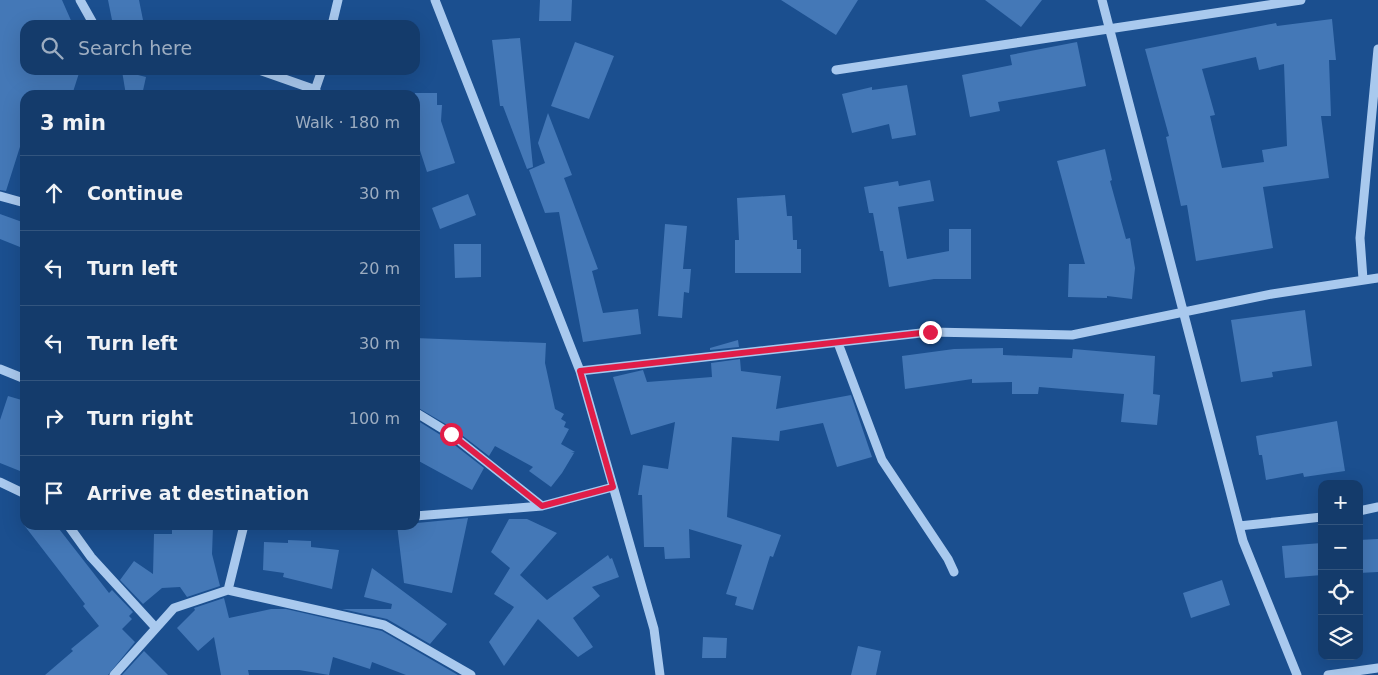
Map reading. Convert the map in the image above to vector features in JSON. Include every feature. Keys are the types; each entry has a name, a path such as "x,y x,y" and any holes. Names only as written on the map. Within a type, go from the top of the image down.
{"street":[{"path":"80,0 91,20"},
{"path":"333,20 338,0"},
{"path":"435,0 580,371 654,629 660,675"},
{"path":"1102,0 1108,29 1239,526 1297,675"},
{"path":"836,70 1301,0"},
{"path":"1363,280 1360,238 1378,49"},
{"path":"272,75 310,90"},
{"path":"316,90 320,75"},
{"path":"0,196 20,202"},
{"path":"580,371 930,332 1072,335 1272,294 1378,278"},
{"path":"838,343 882,460 948,559 954,572"},
{"path":"0,369 20,377"},
{"path":"420,415 451,434 542,506"},
{"path":"0,482 20,492"},
{"path":"420,516 542,506 613,487"},
{"path":"1363,510 1378,507"},
{"path":"1239,526 1318,517"},
{"path":"73,530 91,557 156,628"},
{"path":"228,590 243,530"},
{"path":"114,675 174,608 228,590 384,625 471,675"},
{"path":"1328,675 1378,668"}],"building":[{"path":"0,0 62,0 71,20 20,20 20,75 78,75 74,90 20,90 20,147 6,191 0,190"},
{"path":"108,0 139,0 143,20 112,20"},
{"path":"540,0 572,0 571,21 539,21"},
{"path":"781,0 858,0 836,35"},
{"path":"985,0 1042,0 1021,27"},
{"path":"1332,19 1336,60 1329,60 1331,116 1321,116 1329,178 1263,187 1273,248 1196,261 1187,205 1181,206 1166,137 1169,136 1145,49 1276,23 1277,26","holes":["1256,57 1259,70 1284,64 1287,146 1262,150 1264,162 1222,168 1210,116 1215,115 1202,69"]},
{"path":"520,38 533,167 527,169 503,106 500,106 492,40"},
{"path":"575,42 614,56 589,119 551,106"},
{"path":"1077,42 1086,86 998,102 1000,111 970,117 962,75 1012,65 1010,55"},
{"path":"123,75 146,77 143,90 125,90"},
{"path":"907,85 916,135 892,139 889,124 852,133 842,94 872,87 872,90"},
{"path":"420,93 437,93 437,105 442,105 441,121 455,163 427,172 420,150"},
{"path":"548,113 572,175 564,178 598,269 592,271 603,313 638,309 641,334 583,342 559,212 545,213 529,170 545,163 538,143"},
{"path":"1105,149 1112,180 1110,181 1126,239 1130,238 1135,268 1132,299 1107,296 1107,298 1068,297 1069,264 1085,264 1057,161"},
{"path":"930,180 934,201 898,207 907,259 949,251 949,229 971,229 971,279 934,279 889,287 883,251 880,251 873,213 869,213 864,187 898,181 899,186"},
{"path":"468,194 476,215 440,229 432,208"},
{"path":"785,195 787,216 792,216 793,240 797,240 797,249 801,249 801,273 735,273 735,240 739,240 737,198"},
{"path":"0,214 20,221 20,247 0,239"},
{"path":"665,224 687,226 683,269 691,269 689,293 684,292 682,318 658,316"},
{"path":"454,244 481,244 481,277 455,278"},
{"path":"1305,310 1312,366 1272,372 1273,377 1241,382 1231,320"},
{"path":"420,338 546,343 545,363 555,409 564,414 561,419 566,422 564,427 569,429 561,444 575,452 571,453 574,453 551,487 529,471 533,467 495,446 489,456 454,429 420,409"},
{"path":"738,340 739,347 710,350 710,348"},
{"path":"1003,348 1003,355 1072,358 1073,349 1155,356 1153,394 1160,395 1157,425 1121,422 1124,394 1039,387 1038,394 1012,394 1012,382 972,383 972,379 905,389 902,356 954,349"},
{"path":"740,359 741,371 781,376 776,409 851,395 872,457 837,467 823,423 780,431 779,441 732,437 727,517 781,535 773,557 770,556 753,610 735,605 737,597 726,594 742,545 689,529 690,558 665,559 664,547 644,547 642,495 638,495 643,465 668,469 675,422 631,435 613,377 643,370 647,382 712,377 711,363"},
{"path":"8,396 20,400 20,471 0,463 0,420"},
{"path":"1337,421 1345,471 1304,477 1303,473 1266,480 1262,455 1259,455 1256,436"},
{"path":"420,422 447,439 484,468 472,490 420,462"},
{"path":"468,518 452,593 404,583 398,530 420,530 420,523"},
{"path":"509,519 527,519 557,533 520,575 547,600 608,555 610,559 612,558 619,577 592,587 600,596 573,618 593,647 578,657 538,619 504,666 489,642 514,607 494,594 510,568 491,552"},
{"path":"28,530 60,530 109,593 112,590 133,612 129,616 132,619 122,629 135,642 108,675 45,675 73,651 71,649 99,626 83,606 85,604"},
{"path":"172,530 213,530 212,554 220,586 187,597 180,587 162,588 143,604 120,580 134,561 153,574 154,534 172,534"},
{"path":"1378,539 1378,572 1363,573 1363,540"},
{"path":"288,540 311,541 311,547 339,550 332,589 283,577 284,573 263,570 264,542 288,543"},
{"path":"1318,543 1318,575 1285,578 1282,546"},
{"path":"372,568 447,624 430,644 387,619 342,609 391,609 392,604 364,597"},
{"path":"1222,580 1230,605 1191,618 1183,593"},
{"path":"224,598 229,618 271,609 286,609 382,631 458,675 406,675 372,662 370,669 333,657 329,675 299,670 248,670 249,675 221,675 214,637 198,651 177,628 195,610 194,608"},
{"path":"703,637 727,638 726,658 702,658"},
{"path":"858,646 881,651 876,675 851,675"},
{"path":"144,651 168,675 122,675"}],"route":[{"path":"451,434 542,506 613,487 580,371 930,332"}]}
